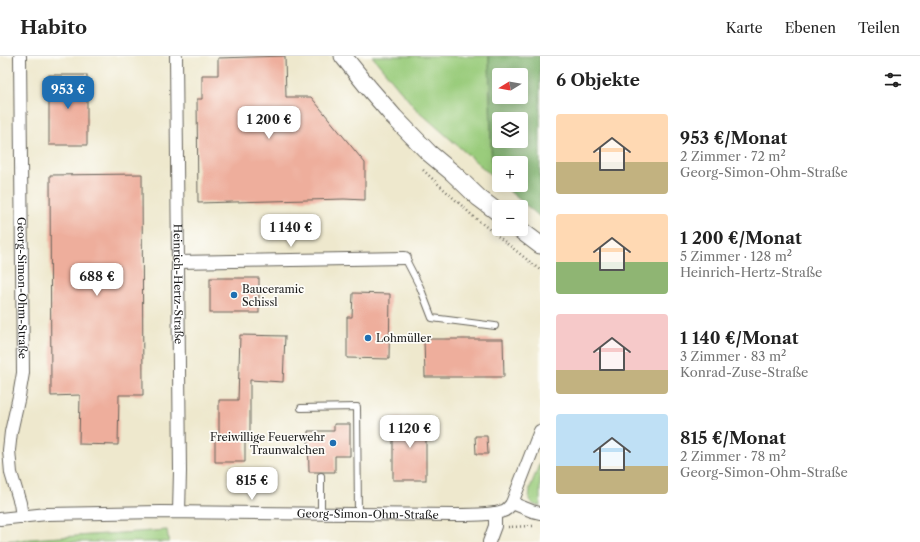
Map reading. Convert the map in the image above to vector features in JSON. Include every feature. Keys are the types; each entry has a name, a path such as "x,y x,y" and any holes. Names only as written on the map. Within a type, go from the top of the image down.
{"street":[{"name":"Georg-Simon-Ohm-Straße","path":"20,56 23,373 20,396 11,432 9,450 11,473 20,503 22,517"},
{"name":"Heinrich-Hertz-Straße","path":"176,56 180,463 179,512"},
{"path":"343,56 384,105 429,153 492,208"},
{"path":"528,236 540,245"},
{"path":"178,262 405,258"},
{"path":"540,431 512,503 540,513"},
{"name":"Georg-Simon-Ohm-Straße","path":"0,519 47,514 179,512 455,515 503,512 512,503"},
{"path":"489,542 495,526 495,513"}],"lane":[{"path":"405,258 420,287 432,318 495,326"},
{"path":"300,408 357,407 358,514"},
{"path":"321,476 321,514"}],"path":[{"path":"495,526 512,527 540,525"}],"green space":[{"path":"372,56 489,56 492,176 415,108"},
{"path":"489,56 540,56 540,217 528,207 528,200 520,200 510,192 528,192 528,156 492,156 492,176"},
{"path":"540,462 540,506 534,505 529,500 530,488"},
{"path":"167,530 169,542 0,542 0,541"}],"building":[{"path":"285,56 286,97 311,97 365,163 365,200 344,199 198,203 197,99 202,99 202,75 218,75 218,58"},
{"path":"49,75 87,75 87,145 49,145"},
{"path":"142,174 143,395 119,395 118,445 79,444 80,395 51,396 50,175"},
{"name":"Bauceramic Schissl","path":"210,278 259,278 259,313 210,313"},
{"name":"Lohmüller","path":"353,293 390,294 389,359 347,358 347,317 352,317"},
{"path":"240,335 285,336 283,382 250,380 250,432 245,432 245,462 215,462 215,435 219,435 219,400 238,400"},
{"path":"424,339 503,339 504,377 425,377"},
{"path":"393,418 426,418 426,480 393,480"},
{"path":"334,424 350,424 350,456 335,456 335,472 309,472 308,431 334,431"},
{"path":"475,436 487,436 488,454 476,454"}],"place":[{"name":"Bauceramic Schissl","path":"234,295"},
{"name":"Lohmüller","path":"368,338"},
{"name":"Freiwillige Feuerwehr Traunwalchen","path":"333,443"}]}
